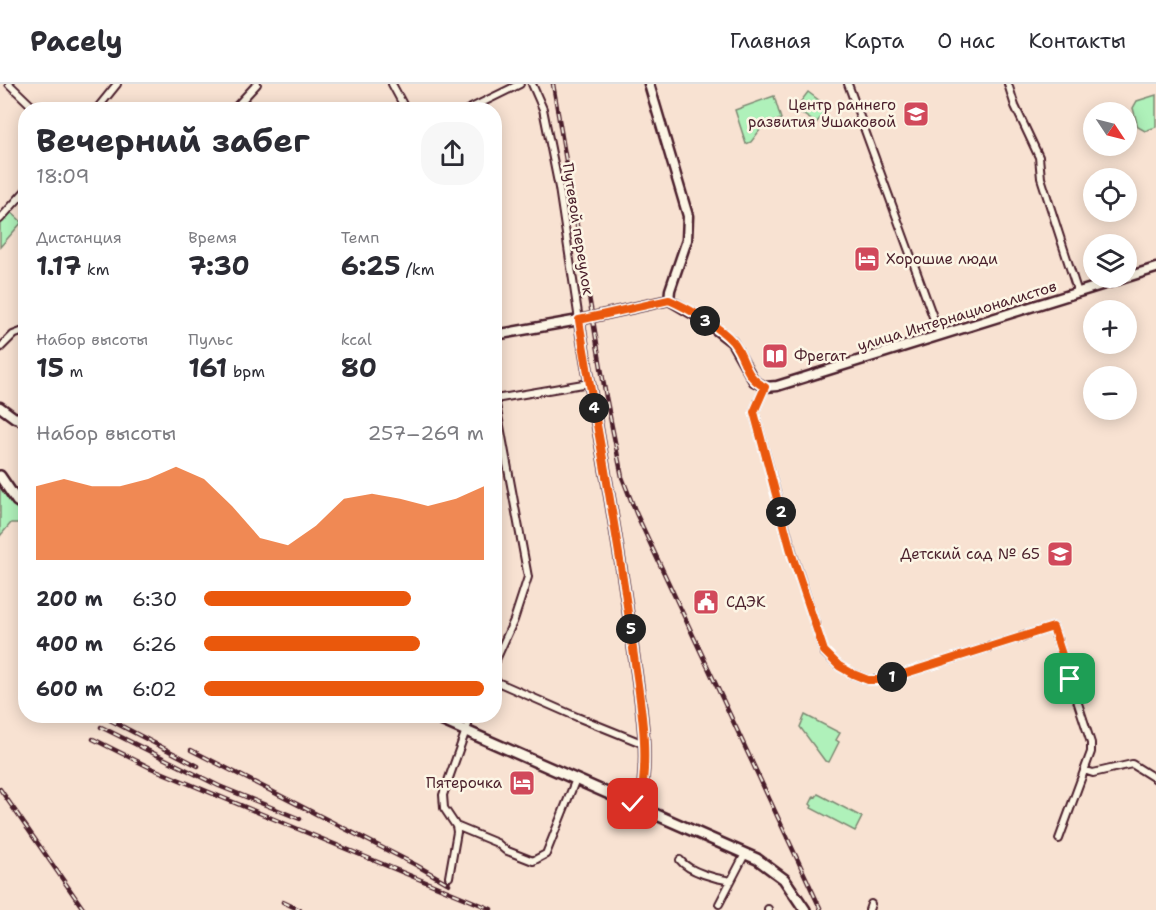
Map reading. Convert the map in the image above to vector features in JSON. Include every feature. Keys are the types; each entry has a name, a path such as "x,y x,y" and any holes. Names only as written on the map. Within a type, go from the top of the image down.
{"main road":[{"path":"0,476 18,502"},
{"path":"450,723 757,860 784,879 805,910"}],"street":[{"path":"9,84 17,87 29,102"},
{"path":"102,102 117,84"},
{"path":"240,102 257,84"},
{"path":"393,84 402,102"},
{"path":"483,102 520,84"},
{"name":"Путевой переулок","path":"532,84 543,109 559,188 589,383 627,604 644,744 645,772 639,807"},
{"path":"649,84 688,216 687,240 670,290 669,300"},
{"path":"848,84 905,246 940,336"},
{"path":"1008,84 1015,106 1039,157 1041,178 1078,293"},
{"path":"0,219 18,199"},
{"name":"улица Интернационалистов","path":"765,387 777,386 1156,268"},
{"path":"502,334 669,300 705,321 732,342 754,381 765,387 754,412 792,555 824,651 839,666 853,674 868,680 884,680 1053,627 1091,743 1091,752 1059,839"},
{"path":"0,348 18,333"},
{"path":"502,398 589,383"},
{"path":"0,407 18,420"},
{"path":"502,437 528,577 514,620 502,647"},
{"path":"502,684 644,744"},
{"path":"448,877 456,826 444,808 443,795 468,723"},
{"path":"1084,770 1093,773 1132,764 1156,779"},
{"path":"456,826 533,861 546,854 576,779"},
{"path":"719,904 745,854"},
{"path":"680,860 702,874 731,881"}],"green space":[{"path":"808,92 824,104 827,111 816,123 795,109"},
{"path":"1156,95 1156,127 1145,131 1138,127 1137,101"},
{"path":"774,96 781,119 763,126 751,142 746,144 735,110"},
{"path":"11,212 18,218 18,227 0,247 0,225"},
{"path":"0,484 18,507 18,523 11,523 0,536"},
{"path":"805,715 840,733 836,740 839,742 829,762 825,761 800,727"},
{"path":"818,794 862,817 855,831 811,808 810,804 814,796"}],"railway":[{"path":"553,84 606,397 622,477 636,513 821,910"},
{"path":"116,723 198,766"},
{"path":"101,727 219,786 300,819"},
{"path":"93,739 151,768 491,909"},
{"path":"191,750 449,884"},
{"path":"0,789 84,910"},
{"path":"283,902 300,910"}],"place":[{"name":"Центр раннего развития Ушаковой","path":"916,114"},
{"name":"Хорошие люди","path":"867,259"},
{"name":"Фрегат","path":"775,356"},
{"name":"Детский сад № 65","path":"1060,554"},
{"name":"СДЭК","path":"706,602"},
{"name":"Пятерочка","path":"522,783"}],"route":[{"path":"633,804 639,807 645,772 641,708 627,604 579,320 669,300 705,321 732,342 754,381 765,387 754,412 792,555 824,651 839,666 868,680 884,680 1053,627 1070,679"}]}
